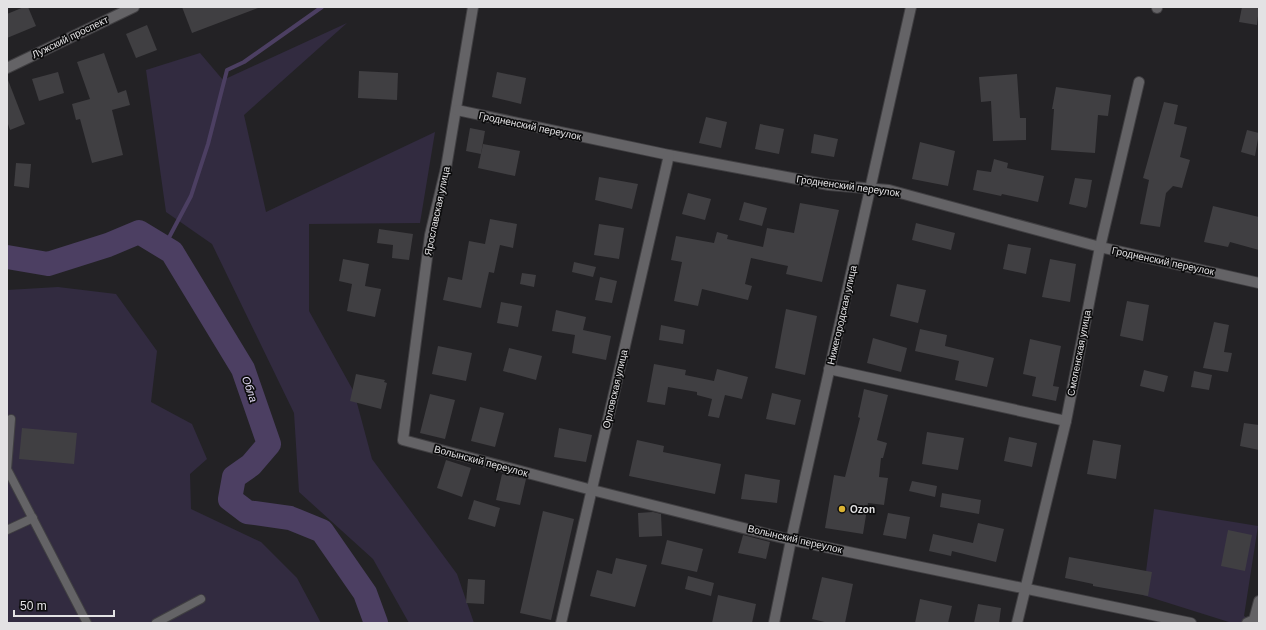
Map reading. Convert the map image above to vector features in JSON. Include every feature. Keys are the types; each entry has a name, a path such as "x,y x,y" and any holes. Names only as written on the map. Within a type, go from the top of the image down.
{"street":[{"name":"Лужский проспект","path":"7,68 134,7"},
{"name":"Ярославская улица","path":"403,440 430,235 446,168 457,110 473,7"},
{"name":"Нижегородская улица","path":"774,623 829,369 872,188 911,7"},
{"name":"Смоленская улица","path":"1017,623 1066,421 1100,247 1140,82"},
{"name":"Гродненский переулок","path":"457,110 668,156 829,185 889,190 1100,247 1259,283"},
{"name":"Орловская улица","path":"561,623 668,156"},
{"path":"829,369 1066,421"},
{"name":"Волынский переулок","path":"403,440 592,490 791,540 1191,623"},
{"path":"1251,622 1259,601"}],"lane":[{"path":"11,419 8,469 87,623"},
{"path":"7,530 33,518"},
{"path":"156,623 201,599"}],"shaded area":[{"path":"347,23 244,115 266,212 435,132 420,223 309,224 309,311 354,392 372,459 457,574 474,623 409,623 373,559 299,492 294,413 212,244 166,212 146,70 200,53 223,80"},
{"path":"58,287 116,294 157,351 151,402 192,424 207,459 190,474 191,509 261,542 297,578 321,623 7,623 7,290"},
{"path":"1154,509 1258,526 1244,616 1257,623 1232,623 1143,595"}],"building":[{"path":"24,7 28,7 36,26 7,38 7,14"},
{"path":"182,7 258,7 258,8 192,33"},
{"path":"1242,7 1259,7 1257,25 1239,22"},
{"path":"147,25 157,50 136,58 126,34"},
{"path":"104,53 118,93 126,90 130,105 112,110 123,155 92,163 80,119 76,120 72,104 90,99 77,62"},
{"path":"359,71 398,73 397,100 358,98"},
{"path":"58,72 64,93 39,101 32,79"},
{"path":"497,72 526,78 521,104 492,97"},
{"path":"1017,74 1020,118 1026,118 1026,140 993,141 991,101 981,102 979,77"},
{"path":"8,80 25,124 10,130 7,121"},
{"path":"1056,87 1111,95 1108,116 1098,115 1095,153 1051,150 1054,109 1052,109"},
{"path":"1164,102 1178,105 1174,124 1187,127 1180,157 1190,160 1182,188 1173,186 1166,193 1160,227 1140,224 1149,180 1143,178"},
{"path":"706,117 727,122 721,148 699,143"},
{"path":"760,124 784,129 779,154 755,149"},
{"path":"470,128 485,131 481,154 466,151"},
{"path":"1247,130 1259,133 1255,156 1241,152"},
{"path":"814,134 838,139 834,157 811,153"},
{"path":"920,142 955,151 948,186 912,179"},
{"path":"483,144 520,151 515,176 478,168"},
{"path":"994,159 1008,163 1007,168 1044,176 1038,202 1002,194 1001,196 973,190 977,170 991,172"},
{"path":"16,163 31,164 29,188 14,186"},
{"path":"599,177 638,184 632,209 595,200"},
{"path":"1075,178 1092,180 1087,208 1086,206 1086,208 1069,204"},
{"path":"688,193 711,199 705,220 682,214"},
{"path":"744,202 767,208 762,226 739,220"},
{"path":"800,203 839,210 822,282 786,274 788,266 751,258 745,284 752,286 748,300 702,289 698,306 674,301 682,262 671,260 676,236 714,243 717,232 728,235 727,239 763,247 767,228 794,233"},
{"path":"1213,206 1259,217 1259,250 1230,242 1228,247 1204,242"},
{"path":"490,219 517,224 513,248 500,245 494,273 489,272 481,308 443,300 448,277 462,280 469,241 485,244"},
{"path":"916,223 955,233 951,250 912,240"},
{"path":"599,224 624,228 619,259 594,255"},
{"path":"379,229 413,234 409,260 392,258 393,245 377,243"},
{"path":"1008,244 1031,248 1026,274 1003,269"},
{"path":"343,259 369,264 365,286 381,289 375,317 347,311 352,284 339,281"},
{"path":"1050,259 1076,264 1070,302 1042,297"},
{"path":"574,262 596,267 593,277 572,272"},
{"path":"522,273 536,275 534,287 520,284"},
{"path":"600,277 617,281 612,303 595,300"},
{"path":"897,284 926,290 918,323 890,316"},
{"path":"1127,301 1149,305 1143,341 1120,336"},
{"path":"501,302 522,306 518,327 497,323"},
{"path":"786,309 817,316 805,375 775,368"},
{"path":"556,310 586,317 583,330 611,336 606,360 572,353 575,335 552,331"},
{"path":"1214,322 1229,325 1224,352 1232,353 1228,372 1203,368"},
{"path":"661,325 685,330 683,344 659,340"},
{"path":"920,329 947,335 945,346 994,358 987,387 955,380 959,361 915,351"},
{"path":"873,338 907,348 901,372 867,363"},
{"path":"1030,339 1061,346 1053,386 1059,387 1056,401 1032,396 1036,377 1023,374"},
{"path":"438,346 472,353 466,381 432,374"},
{"path":"509,348 542,356 536,380 503,371"},
{"path":"654,364 686,370 685,375 714,381 717,369 748,377 742,399 725,395 719,418 708,416 712,399 697,395 697,392 668,387 665,405 647,402"},
{"path":"1144,370 1168,376 1164,392 1140,386"},
{"path":"1194,371 1212,375 1209,390 1191,387"},
{"path":"356,374 385,380 384,382 387,383 381,409 350,401"},
{"path":"864,389 888,395 877,440 887,443 883,458 881,458 879,477 888,478 884,505 868,503 863,534 825,528 834,475 845,477 860,418 858,417"},
{"path":"772,393 801,400 795,425 766,419"},
{"path":"430,394 455,400 445,439 420,433"},
{"path":"480,407 504,413 495,447 471,441"},
{"path":"1244,423 1259,425 1259,450 1240,446"},
{"path":"22,428 77,433 74,464 19,459"},
{"path":"559,428 592,435 586,462 554,457"},
{"path":"927,432 964,438 958,470 922,464"},
{"path":"1009,437 1037,443 1032,467 1004,461"},
{"path":"637,440 664,446 663,452 721,464 715,494 629,476"},
{"path":"1093,440 1121,445 1116,479 1087,474"},
{"path":"446,460 471,468 462,497 437,488"},
{"path":"502,474 526,479 520,505 496,500"},
{"path":"745,474 780,480 777,503 741,499"},
{"path":"912,481 937,486 935,497 909,491"},
{"path":"942,493 981,500 979,514 940,507"},
{"path":"474,500 500,508 495,527 468,519"},
{"path":"543,511 574,519 551,620 520,613"},
{"path":"653,512 661,514 662,536 639,537 638,513"},
{"path":"888,513 910,517 906,539 883,535"},
{"path":"978,523 1004,529 996,562 952,551 951,556 929,551 933,534 973,543"},
{"path":"1228,530 1252,535 1245,571 1221,566"},
{"path":"743,535 770,542 766,559 738,553"},
{"path":"667,540 703,549 697,572 661,564"},
{"path":"1069,557 1152,572 1148,596 1093,586 1093,584 1065,578"},
{"path":"616,558 647,565 635,607 590,596 597,570 612,574"},
{"path":"688,576 714,583 711,596 685,589"},
{"path":"822,577 853,584 845,623 829,623 812,619"},
{"path":"468,579 485,580 484,604 466,603"},
{"path":"718,595 756,604 752,623 712,623"},
{"path":"920,599 952,606 948,623 915,623"},
{"path":"978,604 1001,608 999,623 974,623"}],"waterway":[{"path":"164,247 191,196 208,144 227,70 244,62 322,7"},
{"name":"Обла","path":"7,257 48,264 108,245 139,232 172,252 243,369 269,444 251,465 234,477 230,499 247,512 290,518 322,531 365,593 376,623"}],"place":[{"name":"Ozon","path":"842,509"}]}
